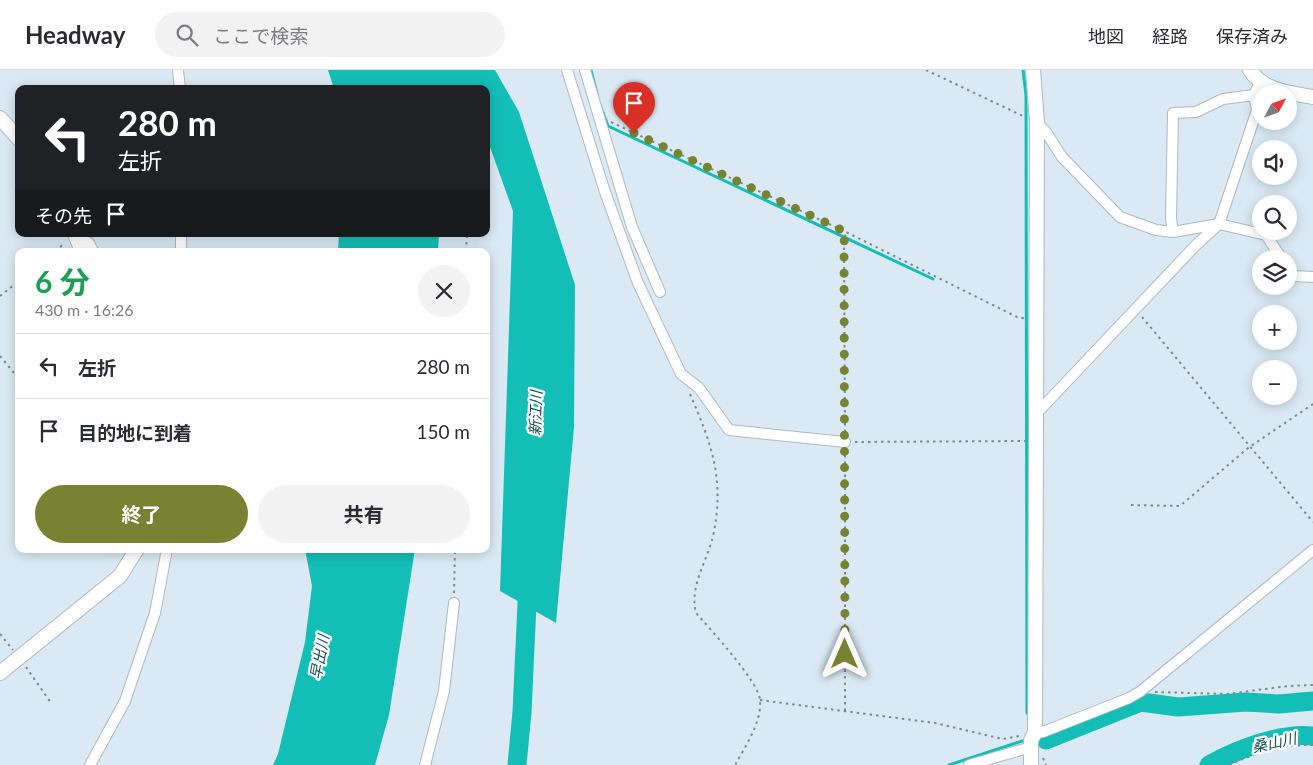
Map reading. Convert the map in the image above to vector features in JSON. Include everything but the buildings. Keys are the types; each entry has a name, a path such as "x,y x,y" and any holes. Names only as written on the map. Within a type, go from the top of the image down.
{"street":[{"path":"178,70 180,85"},
{"path":"567,70 604,189 638,283 681,374 698,388 729,430 845,442"},
{"path":"585,70 632,227 660,292"},
{"path":"1031,765 1031,747 1035,733 1037,440 1036,122 1034,70"},
{"path":"1250,70 1256,85"},
{"path":"1173,232 1171,218 1174,113 1196,112 1223,99 1252,90"},
{"path":"1298,94 1313,97"},
{"path":"0,118 15,135"},
{"path":"1036,122 1046,132 1062,157 1111,210 1132,223 1173,232 1219,224 1266,235 1276,250"},
{"path":"1037,413 1196,245 1219,224 1252,125"},
{"path":"80,237 89,243 92,248"},
{"path":"1297,276 1313,277"},
{"path":"1035,733 1043,732 1121,702 1141,691 1313,550"},
{"path":"0,673 120,576 134,553"},
{"path":"90,765 128,692 155,613 166,553"},
{"path":"424,765 444,690 454,603"},
{"path":"968,765 1031,747"}],"path":[{"path":"926,70 1036,122"},
{"path":"599,116 846,232 1019,318 1036,316"},
{"path":"845,711 844,242 846,232"},
{"path":"0,296 15,284"},
{"path":"1135,310 1313,522"},
{"path":"0,356 15,374"},
{"path":"681,374 710,440 718,477 718,505 713,536 693,600 696,613 752,681 760,700 756,720 735,765"},
{"path":"1131,505 1180,506 1250,447 1313,404"},
{"path":"845,442 1037,440"},
{"path":"454,603 455,553"},
{"path":"0,634 51,703"},
{"path":"1141,691 1227,694 1288,686 1313,685"},
{"path":"760,700 935,723 1003,739 1035,733"},
{"path":"1229,765 1250,755 1301,744 1313,745"}],"water":[{"path":"328,70 495,70 519,112 575,285 574,427 556,623 500,591 513,211 490,147 490,85 333,85"},
{"path":"339,237 439,237 438,248 338,248"},
{"name":"早出川","path":"306,553 414,553 389,715 375,765 273,765 278,754 305,642 312,586"}],"waterway":[{"path":"591,70 597,94"},
{"path":"1023,70 1026,95 1027,713"},
{"path":"600,105 608,126 933,279"},
{"name":"新江川","path":"517,765 522,712 528,582"},
{"path":"1046,740 1141,702 1178,707 1246,702 1279,704 1313,701"},
{"name":"桑山川","path":"1209,765 1245,748 1273,739 1300,735 1313,736"},
{"path":"949,765 1022,741"}],"route":[{"path":"634,133 846,232 844,242 845,654"}]}
